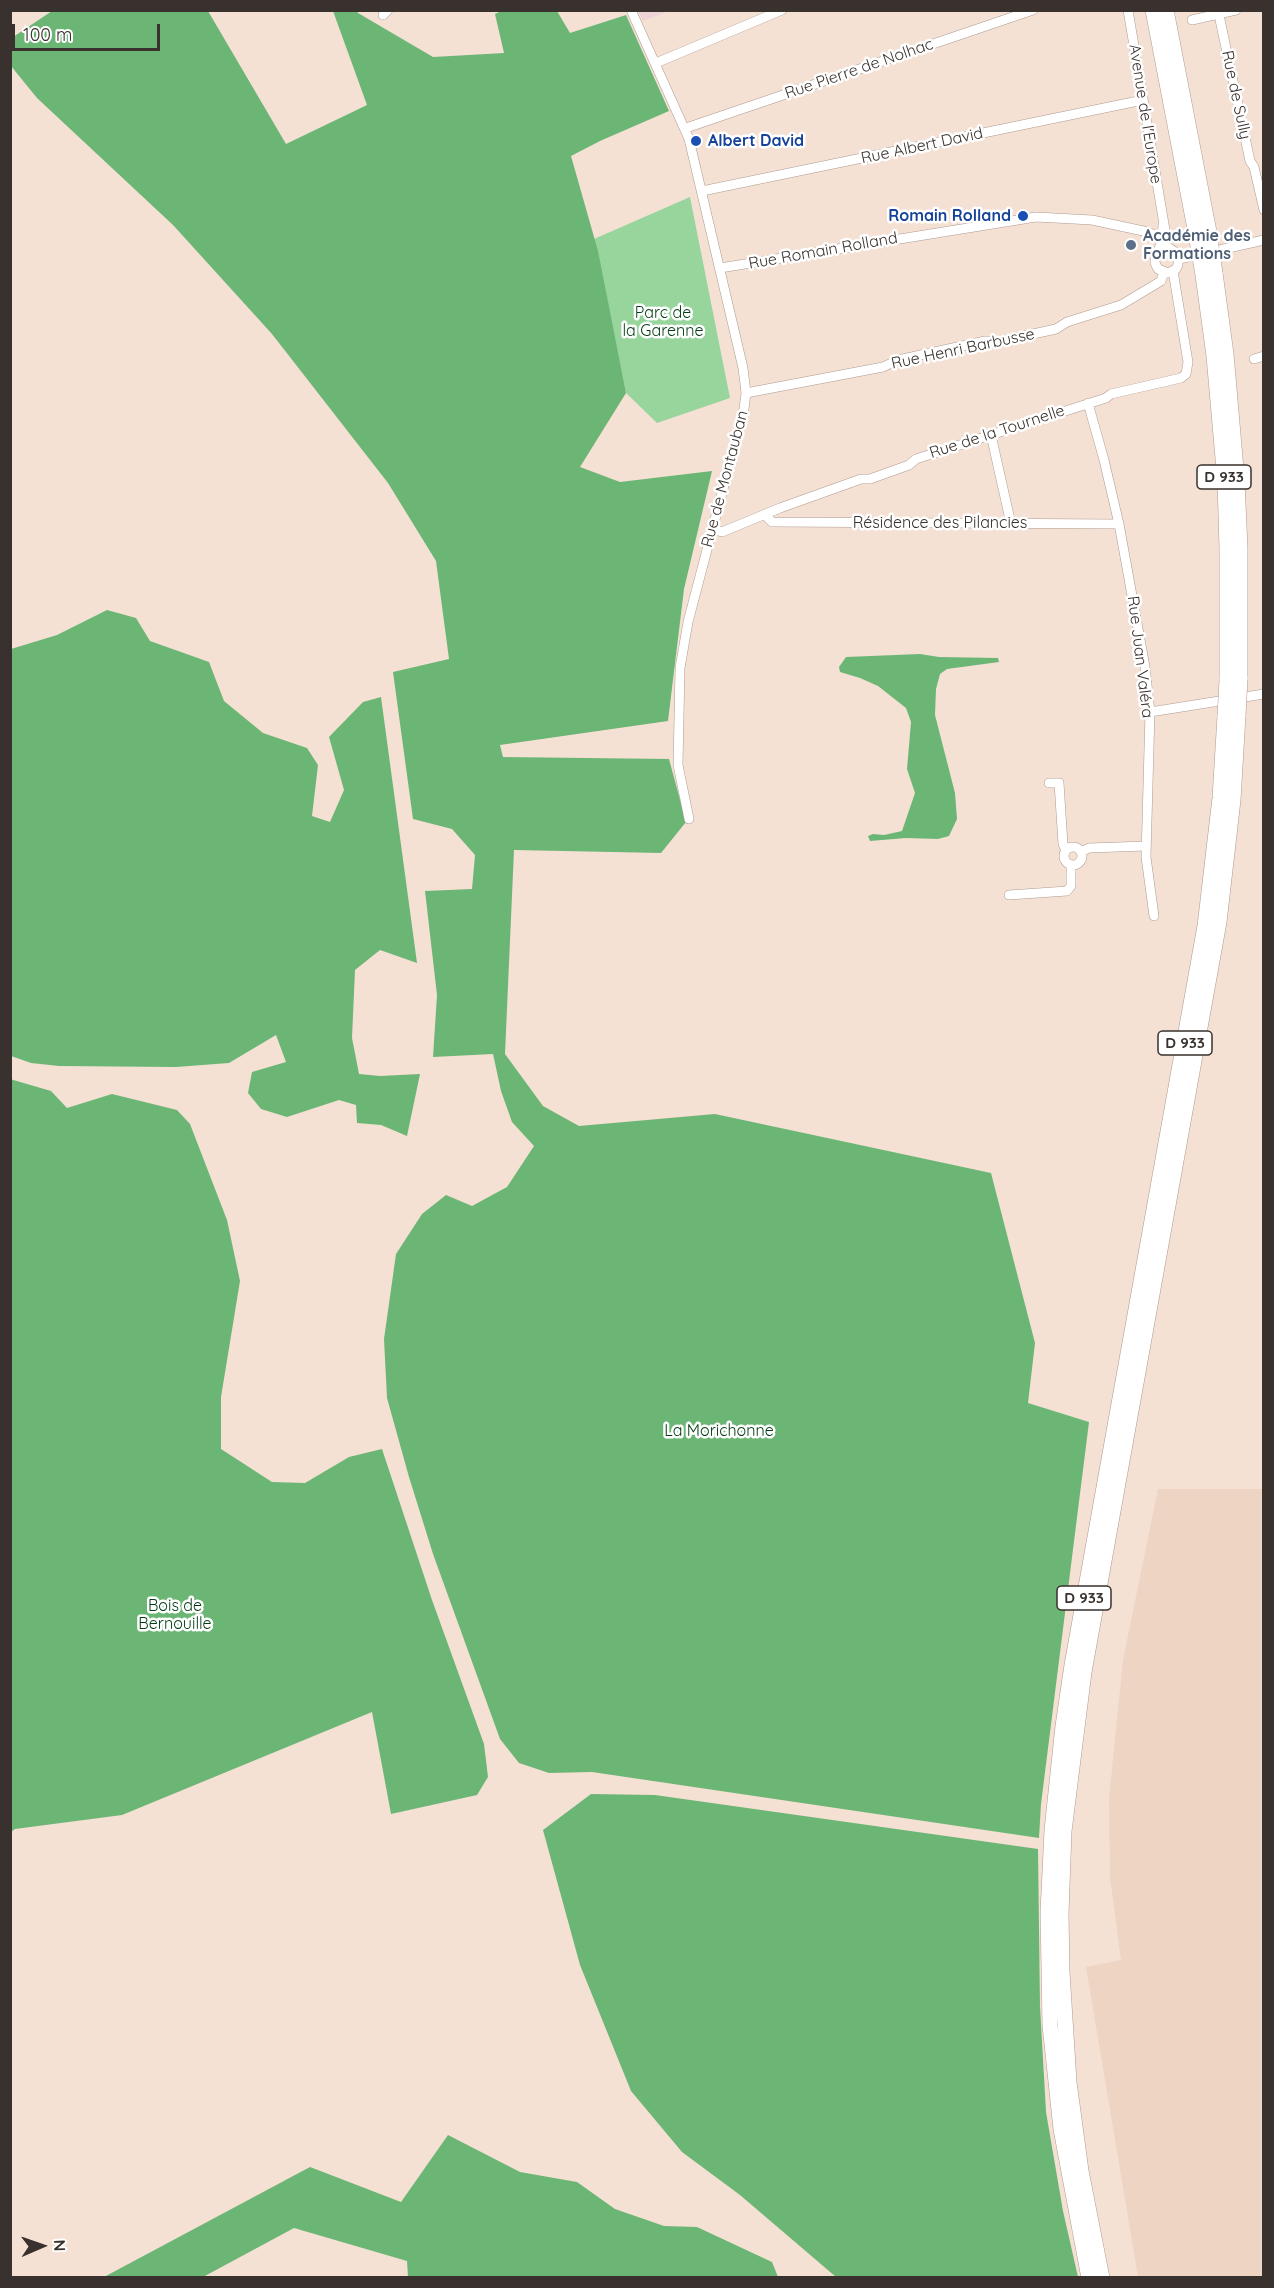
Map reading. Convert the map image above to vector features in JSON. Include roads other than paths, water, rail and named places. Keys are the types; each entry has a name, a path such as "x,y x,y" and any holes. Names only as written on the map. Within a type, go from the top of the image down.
{"highway":[{"name":"D 933","path":"1153,10 1202,233"},
{"name":"D 933","path":"1089,2277 1068,2172 1056,2086 1048,1972 1063,1726 1205,926 1232,716 1233,680 1225,481 1209,274 1166,10"},
{"name":"D 933","path":"1056,1862 1069,2082 1081,2170 1102,2277"}],"street":[{"name":"Rue de Montauban","path":"631,10 686,128 743,368 746,393 744,409 688,622 680,668 678,765 689,819"},
{"path":"656,63 782,10"},
{"name":"Rue Pierre de Nolhac","path":"686,128 1033,10"},
{"name":"Avenue de l'Europe","path":"1128,10 1163,222 1163,246"},
{"path":"1192,20 1236,10"},
{"name":"Rue de Sully","path":"1219,15 1250,161 1254,166 1263,210"},
{"name":"Rue Albert David","path":"702,191 1143,100"},
{"name":"Rue Romain Rolland","path":"720,268 1036,217 1092,220 1148,232 1163,246"},
{"path":"1148,232 1163,222"},
{"path":"1179,259 1263,240"},
{"path":"1163,246 1174,250 1179,259 1178,265 1168,272 1158,269 1155,263 1155,258 1163,246"},
{"name":"Rue Henri Barbusse","path":"746,393 883,367 898,360 985,341 1056,329 1067,322 1121,305 1161,281 1168,272"},
{"name":"Rue de la Tournelle","path":"711,530 722,532 861,479 870,479 909,465 916,459 1106,398 1111,394 1182,378 1186,374 1188,362 1168,272"},
{"name":"Rue Juan Valéra","path":"1088,403 1119,524 1137,614 1150,711 1146,846 1154,916"},
{"path":"991,435 1011,524"},
{"name":"Résidence des Pilancies","path":"765,515 772,522 1119,524"},
{"path":"1150,711 1263,694"},
{"path":"1009,896 1067,891 1071,886 1071,865 1065,859 1066,850 1063,844 1059,783 1049,783"},
{"path":"1081,852 1089,849 1146,846"},
{"path":"1066,850 1074,847 1081,852 1082,857 1079,862 1071,865"}],"place":[{"name":"Albert David","path":"696,141"},
{"name":"Romain Rolland","path":"1023,216"},
{"name":"Académie des Formations","path":"1131,245"}],"park label":[{"name":"Parc de la Garenne","path":"663,322"},
{"name":"La Morichonne","path":"719,1431"},
{"name":"Bois de Bernouille","path":"175,1615"}]}
